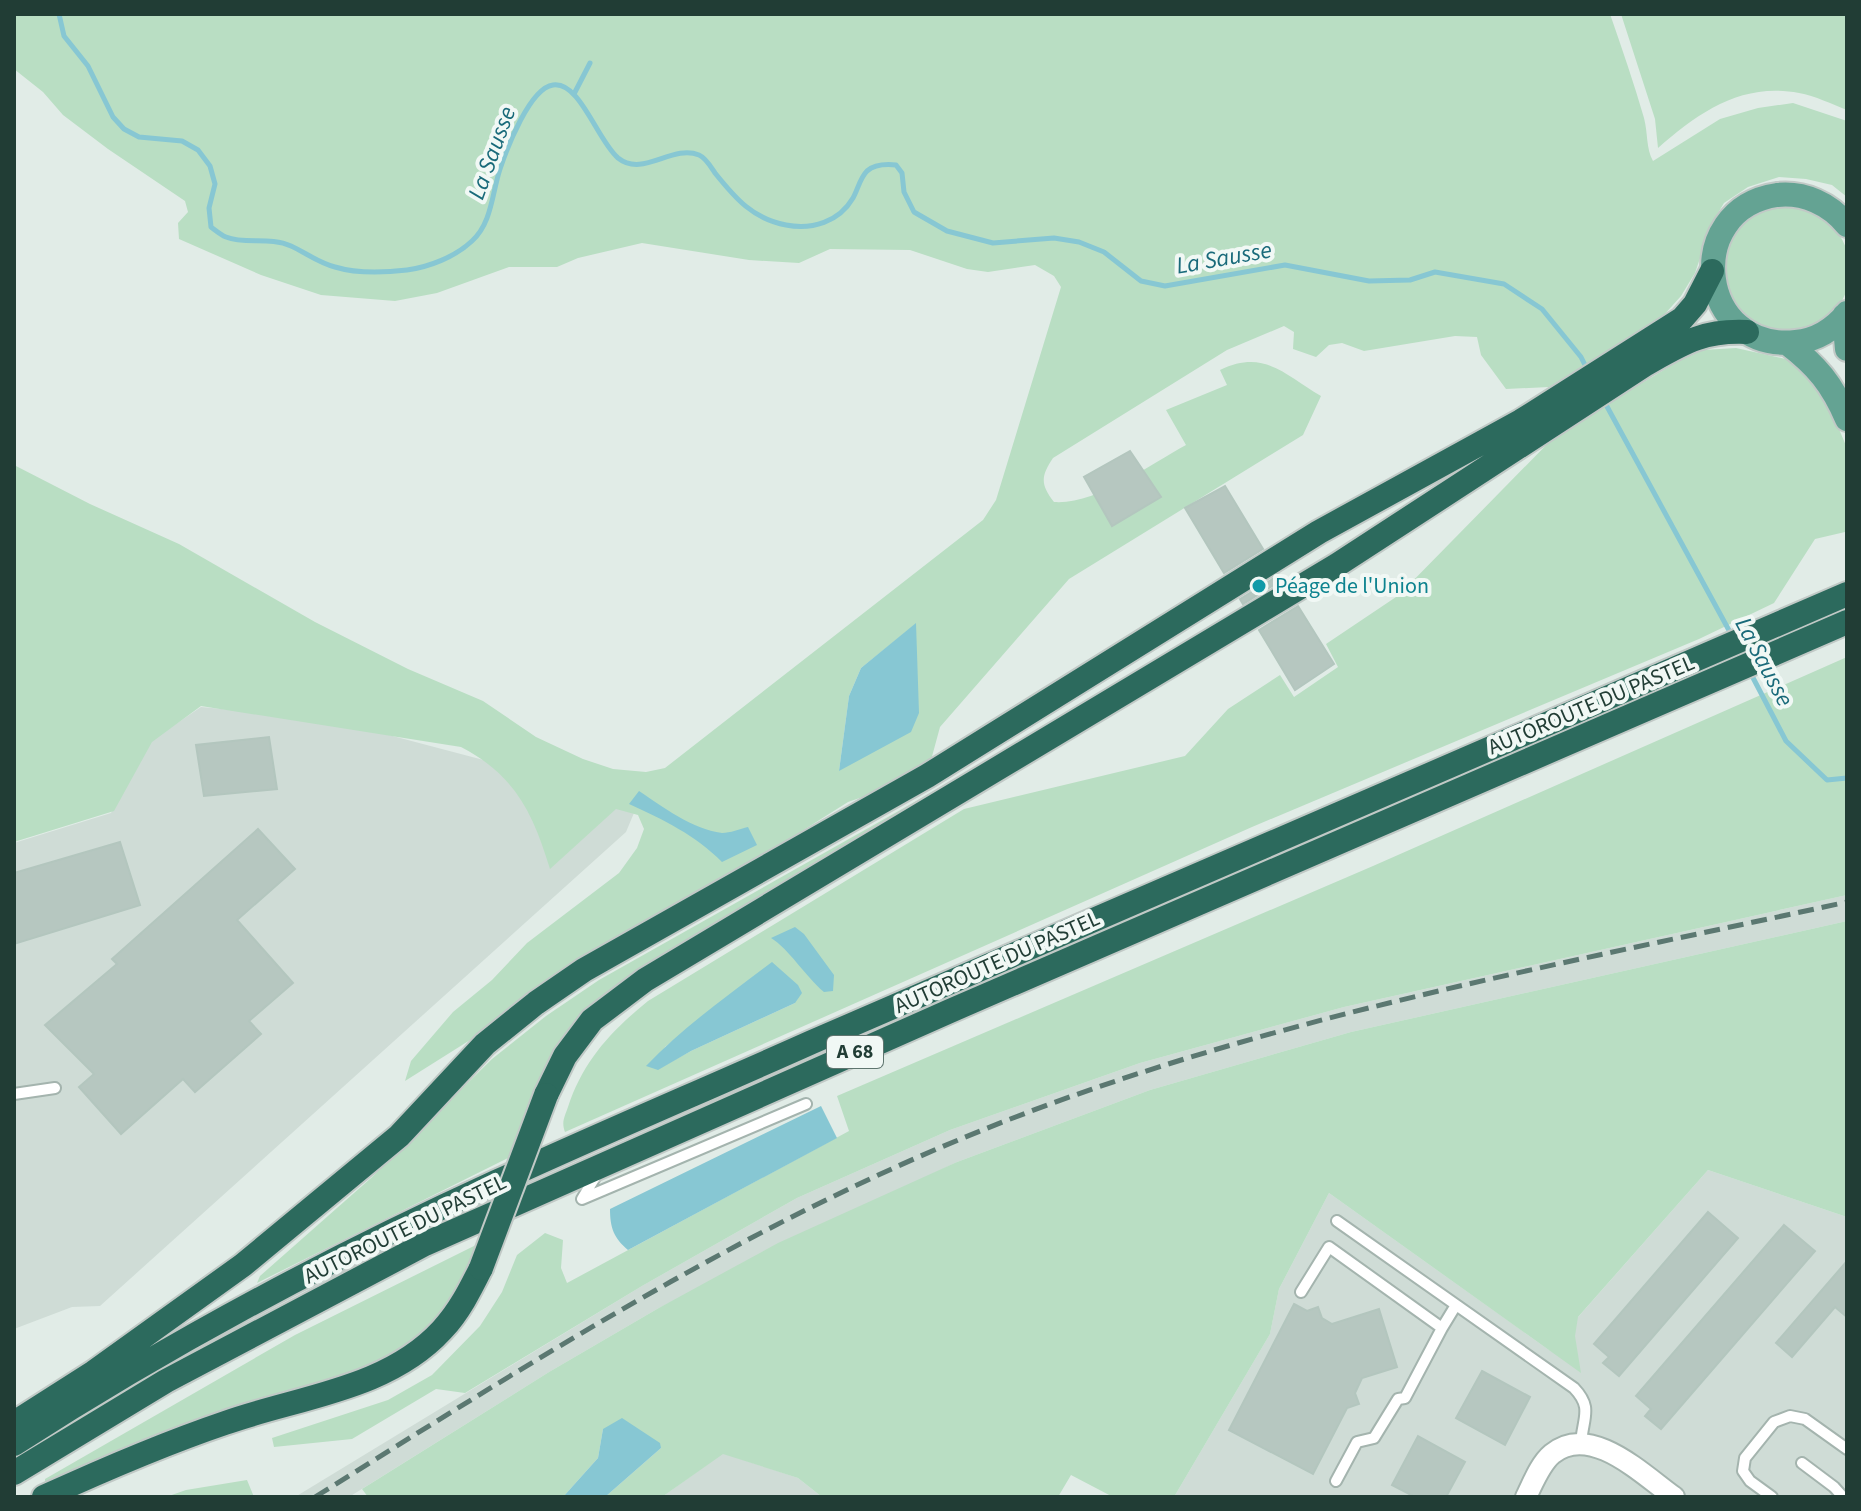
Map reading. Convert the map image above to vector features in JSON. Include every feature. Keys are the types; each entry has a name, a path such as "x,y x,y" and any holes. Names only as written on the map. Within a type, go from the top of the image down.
{"highway":[{"path":"44,1497 119,1462 228,1421 336,1391 398,1364 421,1350 442,1330 464,1301 481,1268 546,1095 565,1056 592,1020 645,980 1337,565 1555,412 1642,357 1695,304 1712,271"},
{"path":"1642,357 1724,331 1747,332"},
{"path":"14,1423 94,1372 243,1265 399,1136 485,1044 584,970 927,776 1319,532 1555,412"},
{"name":"AUTOROUTE DU PASTEL","path":"14,1444 214,1325 368,1243 496,1182 933,988 1847,594"},
{"name":"AUTOROUTE DU PASTEL","path":"14,1473 166,1381 412,1251 950,1011 1847,622"}],"main road":[{"path":"1846,314 1819,336 1787,343 1766,340 1747,332 1722,306 1712,271 1713,254 1728,223 1746,207 1769,197 1786,194 1818,201 1833,210 1847,225"},
{"path":"1846,314 1847,349"},
{"path":"1787,343 1820,372 1834,391 1847,419"}],"street":[{"path":"1526,1497 1551,1455 1563,1447 1581,1443 1604,1448 1674,1497"}],"lane":[{"path":"14,1094 55,1088"},
{"path":"601,1165 582,1199 806,1104"},
{"path":"1337,1221 1574,1388 1585,1399 1581,1443"},
{"path":"1301,1292 1329,1247 1442,1328"},
{"path":"1336,1481 1357,1442 1374,1438 1398,1399 1405,1398 1456,1305"},
{"path":"1772,1497 1750,1481 1743,1471 1745,1458 1774,1422 1790,1416 1805,1419 1847,1449"},
{"path":"1802,1463 1843,1497"}],"shaded area":[{"path":"201,707 275,714 385,734 639,801 626,832 100,1306 72,1307 14,1329 14,843 111,813 148,743"},
{"path":"1847,895 1847,921 1351,1032 1150,1090 957,1162 657,1309 549,1372 349,1497 295,1497 642,1286 797,1198 950,1130 1140,1063 1344,1007"},
{"path":"1708,1170 1847,1217 1847,1497 1174,1497 1270,1334 1279,1289 1329,1193 1549,1350"},
{"path":"723,1453 798,1478 822,1497 662,1497"}],"green space":[{"path":"14,14 1610,14 1644,118 1653,161 1720,119 1758,108 1793,103 1847,121 1847,197 1832,185 1806,179 1779,177 1748,187 1724,203 1712,223 1695,273 1681,296 1663,316 1549,387 1506,389 1481,355 1477,337 1455,336 1364,351 1342,343 1329,345 1316,357 1293,349 1294,332 1284,326 1227,350 1053,458 1044,480 1054,502 1070,501 1104,491 1186,445 1166,410 1227,385 1220,370 1235,364 1262,363 1273,367 1321,396 1303,435 1069,579 940,727 927,775 848,802 405,1081 411,1061 453,1012 492,980 527,943 619,873 637,848 644,829 638,815 616,809 550,869 537,830 519,798 495,770 461,747 201,706 152,742 114,811 14,842 14,465 179,544 315,622 408,669 483,701 536,737 613,769 646,772 665,768 983,520 996,500 1061,287 1054,276 1035,265 988,272 967,269 910,250 830,249 799,263 749,260 642,243 578,258 557,267 509,267 437,293 395,301 321,295 261,275 179,239 178,223 188,212 185,201 63,115 43,92 14,69","holes":["916,624 839,771 849,696 861,668"]},
{"path":"1621,14 1847,14 1847,110 1799,93 1759,92 1722,103 1689,123 1658,148 1655,119"},
{"path":"1787,207 1811,212 1831,226 1845,246 1850,270 1845,294 1831,314 1811,328 1787,333 1763,328 1743,314 1729,294 1724,270 1729,246 1743,226 1763,212"},
{"path":"1736,348 1790,360 1822,389 1847,448 1847,537 1845,532 1815,539 1774,603 1699,639 1252,827 565,1132 563,1122 574,1090 590,1061 610,1036 648,1001 964,809 1185,756 1228,709 1280,675 1294,697 1338,667 1326,644 1399,595 1557,434 1677,362 1703,350","holes":["754,976 795,1003 691,1051 658,1069 665,1047"]},
{"path":"1847,657 1847,895 1344,1007 1140,1063 950,1130 797,1198 642,1286 465,1393 436,1389 352,1439 274,1447 272,1438 388,1400 432,1375 480,1326 502,1292 517,1255 545,1233 563,1240 561,1268 567,1283 849,1131 837,1096 1373,866"},
{"path":"957,778 959,780 557,1055 544,1070 512,1156 257,1283 260,1276 371,1178 492,1059 546,1016 599,980"},
{"path":"1847,921 1847,1217 1708,1170 1578,1317 1575,1336 1581,1373 1329,1193 1279,1289 1270,1334 1174,1497 1113,1497 1071,1475 1058,1497 822,1497 798,1478 723,1454 662,1497 605,1497 661,1448 603,1429 598,1458 563,1497 368,1497 362,1489 549,1372 657,1309 778,1243 957,1162 1150,1090 1351,1032"},
{"path":"482,1242 453,1307 399,1356 45,1484 45,1479 295,1335"},
{"path":"247,1480 254,1497 166,1497 186,1490"}],"water":[{"path":"916,623 919,713 911,732 839,771 849,696 861,668"},
{"path":"639,791 678,816 711,831 725,833 748,827 757,845 722,862 690,836 629,804"},
{"path":"795,927 804,934 834,975 833,991 824,992 771,938"},
{"path":"772,962 798,985 802,993 795,1003 691,1051 658,1070 646,1066 691,1024"},
{"path":"821,1106 837,1138 628,1250 616,1237 610,1209"},
{"path":"622,1418 660,1443 661,1448 605,1497 563,1497 598,1458 603,1429"}],"building":[{"path":"1130,451 1161,497 1112,526 1084,477"},
{"path":"1225,486 1263,549 1224,573 1185,508"},
{"path":"1279,575 1282,580 1243,604 1240,599"},
{"path":"1298,606 1334,664 1295,690 1259,630"},
{"path":"269,737 277,789 204,796 196,745"},
{"path":"258,829 295,869 237,920 293,983 249,1021 261,1034 195,1092 183,1079 121,1134 79,1087 94,1074 45,1025 117,964 112,959"},
{"path":"120,842 140,905 14,944 14,873"},
{"path":"1708,1212 1738,1238 1619,1376 1603,1363 1609,1357 1594,1344"},
{"path":"1784,1225 1815,1251 1661,1429 1645,1416 1651,1409 1636,1396"},
{"path":"1847,1261 1847,1317 1835,1307 1792,1357 1776,1343"},
{"path":"1294,1304 1307,1311 1318,1307 1322,1318 1332,1324 1379,1309 1397,1367 1362,1378 1355,1393 1359,1404 1347,1408 1313,1474 1229,1430"},
{"path":"1482,1371 1530,1397 1505,1445 1456,1418"},
{"path":"1418,1436 1465,1462 1446,1497 1415,1497 1392,1485"}],"waterway":[{"name":"La Sausse","path":"59,14 64,36 88,66 113,117 124,129 139,137 182,141 198,150 210,166 215,184 209,208 211,227 233,239 283,243 323,263 344,269 361,272 415,269 450,256 472,241 488,217 500,169 520,120 536,96 553,85 563,86 572,92 618,158 637,164 678,154 699,155 746,206 774,222 805,226 833,218 853,198 867,171 877,166 896,165 902,173 904,192 914,212 947,231 993,243 1054,238 1079,242 1104,252 1141,281 1165,286 1285,265 1369,281 1410,280 1435,272 1504,284 1542,309 1581,357 1588,371"},
{"path":"574,94 590,63"},
{"name":"La Sausse","path":"1604,401 1731,634"},
{"name":"La Sausse","path":"1750,672 1786,741 1827,780 1847,778"}],"railway":[{"path":"315,1497 552,1351 712,1259 878,1175 963,1138 1070,1097 1288,1029 1511,974 1847,902"}],"place":[{"name":"Péage de l'Union","path":"1259,586"}]}
